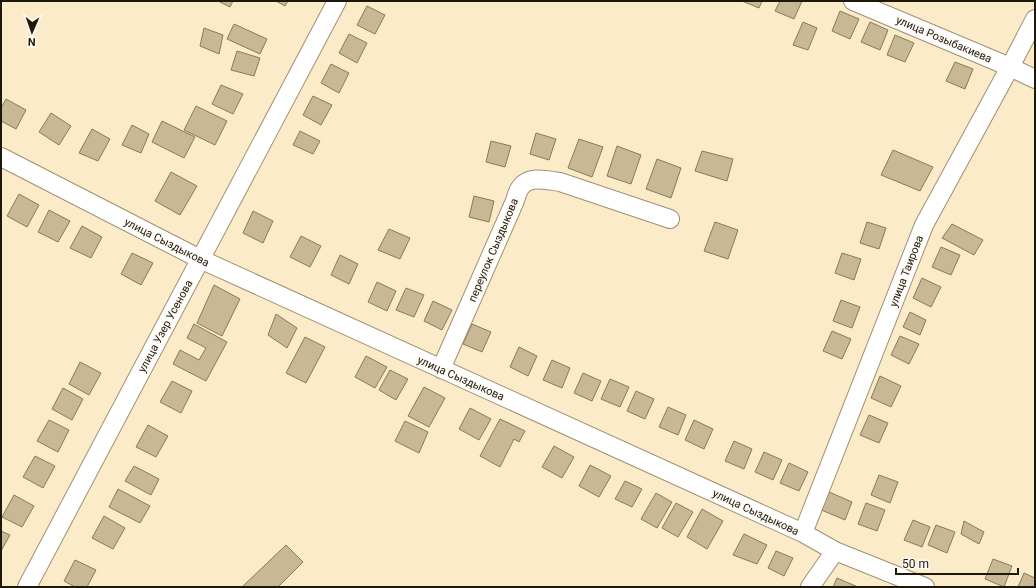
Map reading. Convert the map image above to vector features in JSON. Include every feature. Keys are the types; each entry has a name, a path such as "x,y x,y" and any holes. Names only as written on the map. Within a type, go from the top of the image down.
{"street":[{"name":"улица Узер Усенова","path":"27,587 337,1"},
{"name":"улица Розыбакиева","path":"853,1 1035,79"},
{"name":"улица Таирова","path":"803,534 924,225 1035,20"},
{"name":"улица Сыздыкова","path":"1,157 200,259 803,534 835,551 925,587"},
{"name":"переулок Сыздыкова","path":"441,369 520,187 530,181 542,179 560,182 670,219"},
{"path":"810,587 835,551"}],"building":[{"path":"218,1 233,1 230,7"},
{"path":"276,1 288,1 285,6"},
{"path":"742,1 762,1 759,8"},
{"path":"780,1 802,1 794,19 775,11"},
{"path":"367,6 385,15 375,34 357,25"},
{"path":"840,11 859,19 850,39 832,31"},
{"path":"803,22 817,28 808,50 793,45"},
{"path":"870,22 888,30 880,50 861,42"},
{"path":"234,24 267,39 260,54 227,39"},
{"path":"204,28 223,35 219,54 200,46"},
{"path":"349,34 367,43 357,63 339,53"},
{"path":"895,35 914,43 905,62 887,55"},
{"path":"237,51 260,58 254,76 231,70"},
{"path":"955,62 973,69 965,89 946,81"},
{"path":"331,64 349,73 339,93 321,83"},
{"path":"221,85 243,94 233,114 212,104"},
{"path":"313,96 332,105 321,125 303,115"},
{"path":"6,99 26,110 16,129 1,121 1,108"},
{"path":"196,106 227,121 215,145 184,130"},
{"path":"51,113 71,126 59,145 39,132"},
{"path":"162,121 195,137 184,158 152,142"},
{"path":"132,125 149,134 141,153 122,145"},
{"path":"92,129 110,139 98,161 79,153"},
{"path":"300,131 320,141 313,154 293,145"},
{"path":"536,133 556,139 549,160 530,154"},
{"path":"579,139 603,147 592,177 568,168"},
{"path":"491,141 511,146 505,167 486,162"},
{"path":"617,146 641,155 631,184 607,176"},
{"path":"893,150 933,167 920,191 881,175"},
{"path":"702,151 733,159 727,181 695,171"},
{"path":"657,159 681,168 671,198 646,189"},
{"path":"171,172 197,186 180,215 155,201"},
{"path":"19,194 39,205 27,227 7,216"},
{"path":"474,196 494,201 489,222 469,217"},
{"path":"49,210 70,221 58,242 38,232"},
{"path":"253,211 273,221 263,243 243,233"},
{"path":"715,222 738,230 728,259 704,251"},
{"path":"867,222 886,228 879,249 860,243"},
{"path":"952,224 983,240 974,255 942,238"},
{"path":"82,226 102,237 91,258 70,248"},
{"path":"389,229 410,238 400,259 378,250"},
{"path":"301,236 321,246 310,267 290,257"},
{"path":"941,247 960,255 951,275 932,267"},
{"path":"132,253 153,263 141,285 121,274"},
{"path":"842,253 861,259 854,280 835,273"},
{"path":"340,255 358,264 349,284 331,275"},
{"path":"922,278 941,287 931,307 913,298"},
{"path":"377,282 396,291 387,311 368,302"},
{"path":"214,285 240,299 222,336 197,323"},
{"path":"406,288 424,295 414,317 396,310"},
{"path":"841,300 860,307 852,328 833,321"},
{"path":"433,301 452,310 442,330 424,321"},
{"path":"910,312 926,320 920,335 903,327"},
{"path":"276,314 297,328 287,348 268,335"},
{"path":"194,324 227,342 206,381 173,364 180,350 199,360 206,348 187,338"},
{"path":"472,324 491,332 482,352 463,344"},
{"path":"832,331 851,339 842,359 823,351"},
{"path":"900,336 919,344 909,364 891,355"},
{"path":"305,337 325,347 306,383 286,373"},
{"path":"519,347 537,356 528,376 510,367"},
{"path":"366,356 387,367 375,388 355,377"},
{"path":"552,360 570,368 562,388 543,380"},
{"path":"80,362 101,373 89,395 69,384"},
{"path":"390,370 408,379 396,400 379,390"},
{"path":"583,373 601,381 592,401 574,393"},
{"path":"880,376 901,386 891,407 871,398"},
{"path":"610,379 629,387 620,407 601,399"},
{"path":"172,381 192,391 181,413 160,402"},
{"path":"424,387 445,398 429,427 408,416"},
{"path":"63,388 83,399 72,420 52,409"},
{"path":"636,391 654,399 645,419 627,411"},
{"path":"668,407 686,415 678,435 659,427"},
{"path":"470,408 491,419 479,440 459,429"},
{"path":"869,415 888,423 879,443 860,435"},
{"path":"500,419 525,431 519,442 514,439 500,467 480,456"},
{"path":"49,420 69,430 58,452 37,441"},
{"path":"694,420 713,429 704,449 685,440"},
{"path":"405,421 428,432 419,453 395,441"},
{"path":"148,425 168,436 156,457 136,447"},
{"path":"734,441 752,449 744,469 725,461"},
{"path":"554,446 574,457 562,478 542,467"},
{"path":"764,452 782,460 773,480 755,472"},
{"path":"35,456 55,466 43,488 23,477"},
{"path":"789,463 808,472 799,491 780,483"},
{"path":"590,465 611,476 599,497 579,486"},
{"path":"134,466 159,479 151,495 125,481"},
{"path":"879,475 898,482 890,503 871,495"},
{"path":"625,481 642,489 632,507 615,499"},
{"path":"118,489 150,506 140,523 109,507"},
{"path":"827,491 852,502 845,520 819,509"},
{"path":"656,493 672,502 657,528 641,519"},
{"path":"14,495 34,506 22,527 2,517"},
{"path":"676,503 693,512 678,537 662,528"},
{"path":"866,503 885,510 877,531 858,524"},
{"path":"702,509 723,521 707,549 687,537"},
{"path":"104,516 125,528 113,549 92,538"},
{"path":"913,520 930,527 922,547 904,540"},
{"path":"964,521 984,532 979,544 961,534"},
{"path":"936,525 955,532 947,553 928,545"},
{"path":"1,531 10,535 1,551"},
{"path":"744,534 767,545 757,564 733,555"},
{"path":"286,545 303,562 278,587 242,587"},
{"path":"776,551 793,558 784,576 768,568"},
{"path":"993,559 1012,566 1004,587 985,579"},
{"path":"75,560 96,570 87,587 75,587 64,581"},
{"path":"1024,573 1035,578 1035,587 1018,587"},
{"path":"837,578 858,587 833,587"}]}
